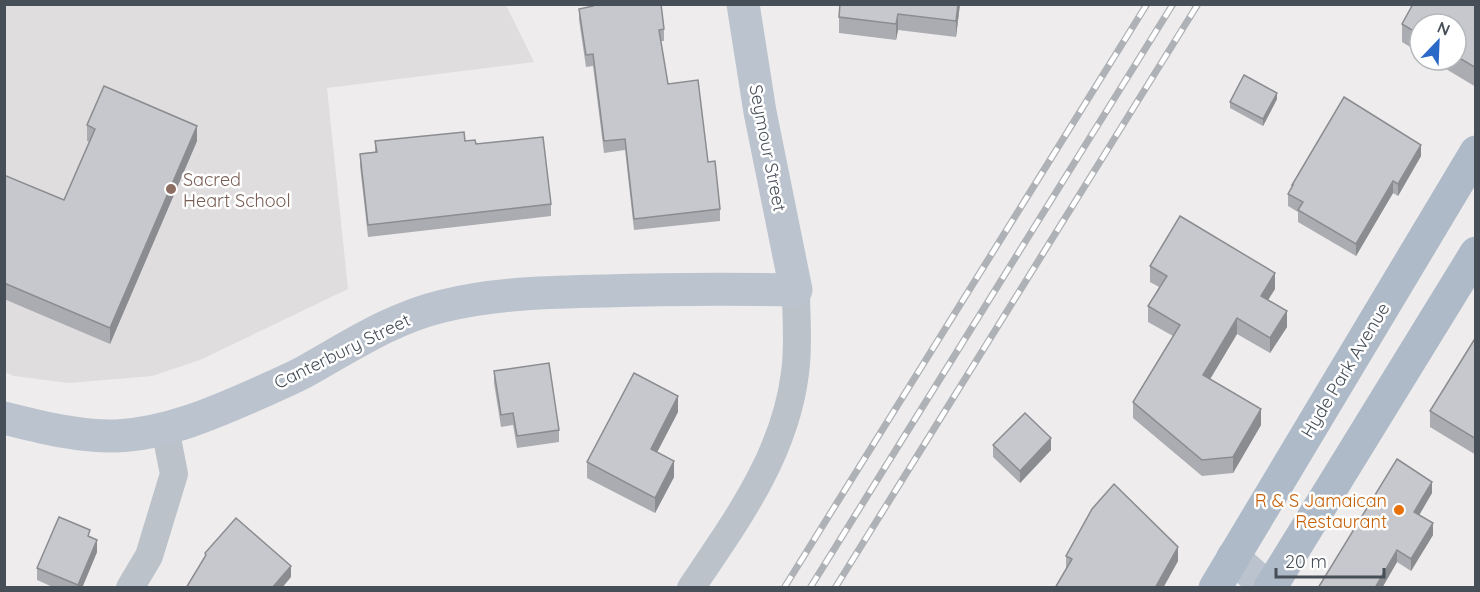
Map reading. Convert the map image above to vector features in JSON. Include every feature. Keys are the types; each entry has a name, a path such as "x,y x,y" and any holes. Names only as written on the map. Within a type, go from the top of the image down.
{"main road":[{"name":"Hyde Park Avenue","path":"1215,588 1476,152"},
{"path":"1269,588 1476,253"}],"street":[{"name":"Seymour Street","path":"743,4 760,112 796,290"},
{"name":"Canterbury Street","path":"4,418 59,432 116,436 165,428 210,415 302,373 374,332 441,306 499,296 557,292 713,288 796,290"},
{"path":"692,588 746,507 778,440 791,402 796,370 796,290"},
{"path":"130,588 149,555 174,474 165,428"},
{"path":"1233,557 1269,588"}],"shaded area":[{"name":"Sacred Heart School","path":"4,5 506,5 534,62 327,88 348,289 200,360 152,376 69,383 14,376 5,372"}],"building":[{"path":"592,4 661,4 664,29 659,30 668,84 698,80 708,162 715,161 720,209 634,219 625,139 604,141 593,54 586,55 579,9 593,6"},
{"path":"840,4 958,4 956,21 898,14 896,24 839,17"},
{"path":"1413,4 1476,4 1476,68 1468,63 1468,12 1409,12"},
{"path":"1408,13 1408,28 1402,24"},
{"path":"1244,75 1277,93 1263,119 1230,102"},
{"path":"104,86 197,126 110,328 4,283 4,175 64,200 95,129 87,125"},
{"path":"1344,97 1421,145 1398,184 1393,181 1356,244 1298,210 1303,202 1288,194"},
{"path":"464,132 465,141 475,140 476,144 543,137 551,204 368,225 360,154 377,152 375,141"},
{"path":"1180,216 1275,273 1261,296 1287,311 1270,338 1237,318 1203,375 1261,409 1233,457 1202,460 1133,402 1180,325 1148,306 1167,276 1150,266"},
{"path":"1476,337 1476,439 1430,411"},
{"path":"549,363 559,430 517,436 513,413 501,415 494,371"},
{"path":"634,373 678,396 651,449 674,461 655,498 587,462"},
{"path":"1025,413 1051,438 1020,471 993,445"},
{"path":"1397,459 1432,482 1414,512 1433,523 1411,559 1397,550 1375,588 1318,588"},
{"path":"1114,484 1178,547 1155,588 1055,588 1072,559 1066,556 1092,509"},
{"path":"59,517 90,530 88,536 97,540 78,585 37,568"},
{"path":"236,518 291,566 272,588 186,588 206,555 205,553"}],"railway":[{"path":"784,588 1147,4"},
{"path":"810,588 1173,4"},
{"path":"835,588 1198,4"}],"place":[{"name":"Sacred Heart School","path":"171,189"},
{"name":"R & S Jamaican Restaurant","path":"1399,510"}]}
